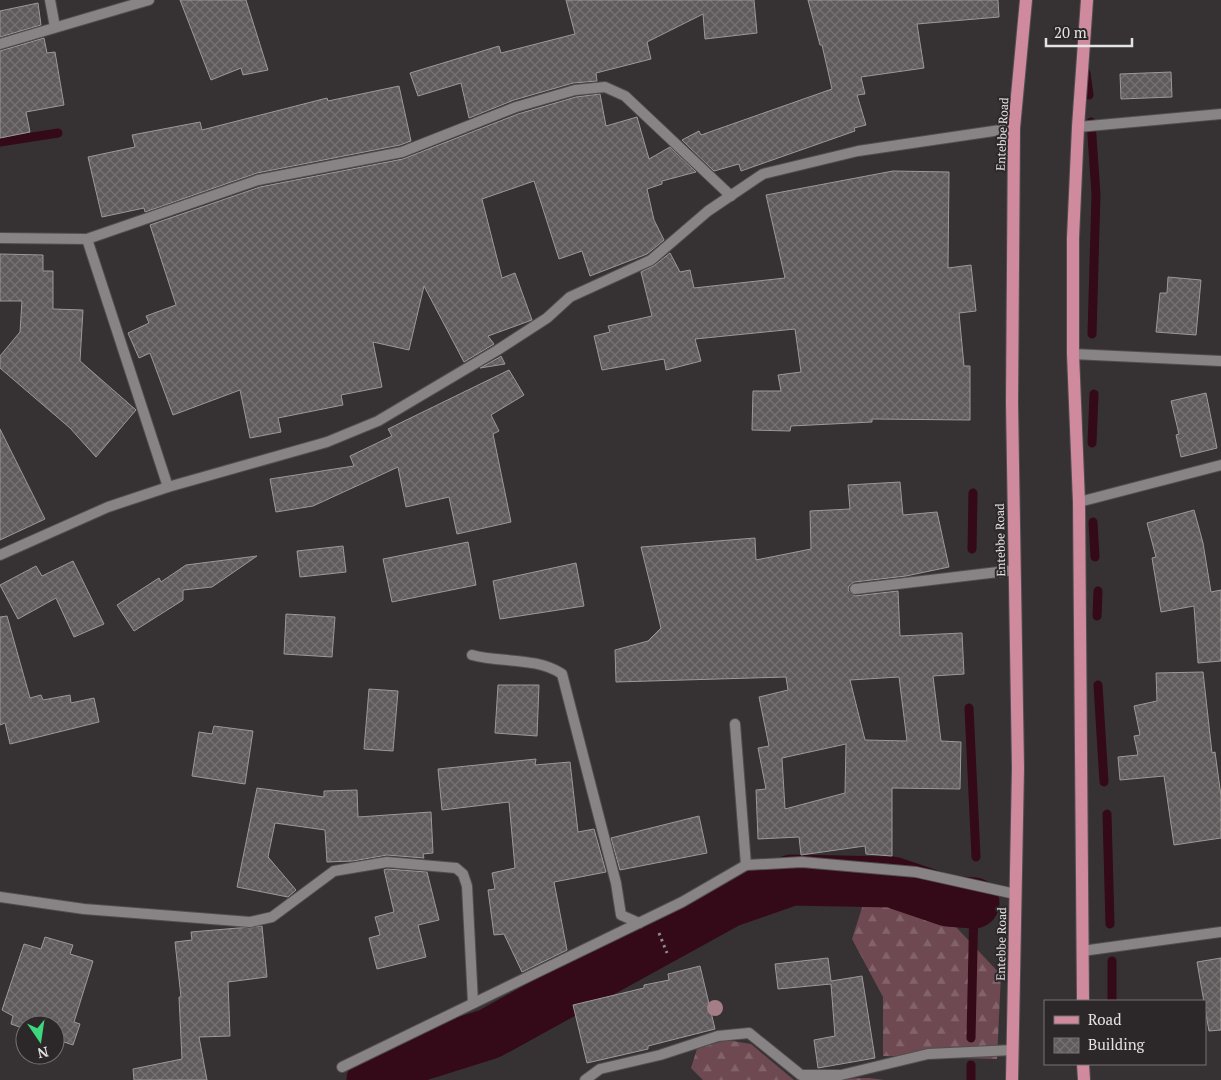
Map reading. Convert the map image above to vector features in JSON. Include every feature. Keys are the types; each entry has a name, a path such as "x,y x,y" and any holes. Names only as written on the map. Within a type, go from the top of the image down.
{"main road":[{"name":"Entebbe Road","path":"1012,1080 1018,768 1012,404 1014,128 1026,0"},
{"path":"1082,1000 1079,502 1073,354 1073,238 1078,127 1087,0"},
{"path":"1083,1065 1084,1080"}],"street":[{"path":"50,0 56,27"},
{"path":"0,44 149,0"},
{"path":"0,238 87,239 258,180 402,152 516,106 575,90 605,87 625,96 731,196"},
{"path":"1078,127 1221,114"},
{"path":"0,555 108,507 168,487 327,442 378,421 496,351 547,318 570,296 651,260 708,211 763,174 858,151 1014,128"},
{"path":"87,239 168,487"},
{"path":"1073,354 1221,361"},
{"path":"1079,502 1221,465"},
{"path":"855,589 1015,570"},
{"path":"472,655 491,660 550,666 562,674 616,883 621,914 638,923"},
{"path":"735,724 746,864"},
{"path":"0,897 84,909 250,922 272,917 334,871 387,862 456,868 463,874 467,886 473,1003"},
{"path":"342,1067 682,902 746,864 802,862 916,872 1015,894"},
{"path":"1082,951 1221,932"},
{"path":"585,1080 600,1069 660,1055 718,1036 749,1034 800,1075 841,1075 928,1054 1013,1050"}],"green space":[{"path":"899,889 941,911 1001,975 997,1059 883,1056 883,997 852,939 867,892"},
{"path":"726,1040 751,1044 794,1080 703,1080 691,1068 697,1049"},
{"path":"869,1078 884,1080 794,1080"}],"building":[{"path":"180,0 246,0 268,70 243,75 241,68 211,80"},
{"path":"566,0 754,0 757,33 705,39 703,14 647,42 651,59 596,73 597,81 573,83 514,100 469,118 461,83 418,96 410,73 499,46 501,53 575,34"},
{"path":"808,0 998,0 999,17 917,24 924,68 861,77 865,94 857,95 866,125 854,128 855,131 741,171 739,164 714,171 682,140 699,131 701,135 832,89 822,45 820,45"},
{"path":"38,3 41,25 0,37 0,11"},
{"path":"44,38 47,53 55,52 64,105 26,112 30,132 0,138 0,51"},
{"path":"1171,72 1172,97 1121,99 1120,74"},
{"path":"399,86 411,141 400,145 257,173 145,212 144,208 102,217 88,157 135,147 132,135 200,122 202,130 327,98 328,101"},
{"path":"600,94 606,126 637,117 649,159 670,147 696,172 662,181 662,184 647,189 654,220 664,240 647,254 590,276 582,251 559,259 534,181 482,199 502,278 515,273 532,320 488,336 494,344 464,362 424,286 409,350 373,342 382,387 341,395 343,405 278,418 281,432 250,438 240,390 173,415 150,353 139,358 128,333 149,323 146,316 176,305 150,225 260,187 403,159 518,114 576,97"},
{"path":"893,171 949,172 948,268 971,265 976,311 959,313 964,366 970,366 970,420 872,419 872,422 791,426 790,431 752,430 753,391 781,391 778,375 801,372 795,329 695,339 701,361 666,370 664,359 602,370 594,336 610,332 608,326 652,316 641,272 655,265 670,253 680,272 690,270 694,288 785,278 766,195"},
{"path":"0,254 43,255 43,271 53,271 53,309 83,310 80,361 136,410 96,457 70,428 0,368 0,356 20,332 22,301 0,301"},
{"path":"1168,277 1201,280 1196,335 1156,332 1160,293 1167,293"},
{"path":"500,357 505,364 480,368"},
{"path":"509,370 524,395 491,415 499,431 493,434 511,522 457,534 449,497 406,507 398,467 313,506 276,512 270,479 354,466 350,456 392,436 388,429"},
{"path":"1206,393 1217,448 1181,457 1176,435 1179,434 1171,401"},
{"path":"0,429 45,519 0,540"},
{"path":"900,482 903,515 937,512 949,567 906,576 854,582 849,586 848,590 855,596 898,591 900,636 962,633 964,674 933,676 941,741 961,742 960,789 892,788 892,856 866,854 865,846 801,855 799,837 758,839 756,790 766,789 758,748 769,746 759,697 788,690 786,677 616,682 615,650 648,641 661,628 641,547 755,538 756,560 811,549 810,511 850,509 848,485","holes":["899,677 907,741 865,740 850,680","846,744 845,793 785,809 782,758"]},
{"path":"1194,510 1203,543 1211,592 1221,590 1221,661 1198,663 1194,606 1161,612 1152,558 1156,557 1147,523"},
{"path":"468,542 476,585 392,602 383,559"},
{"path":"343,546 346,572 300,577 297,551"},
{"path":"257,556 212,587 183,590 183,600 134,631 117,605 159,578 161,582 186,565"},
{"path":"73,561 104,624 74,637 56,598 18,619 0,585 36,566 42,576"},
{"path":"576,563 584,606 500,619 493,581"},
{"path":"286,614 335,617 332,657 284,654"},
{"path":"7,616 30,698 41,695 43,700 70,695 71,703 94,698 99,722 10,744 5,723 0,725 0,617"},
{"path":"1203,672 1212,753 1215,752 1221,796 1221,838 1174,845 1164,776 1120,780 1118,757 1138,755 1134,736 1140,735 1134,706 1157,701 1156,673"},
{"path":"498,685 539,685 537,736 495,733"},
{"path":"369,689 398,691 393,751 364,749"},
{"path":"214,726 253,731 245,784 192,776 199,732 212,734"},
{"path":"536,759 535,765 570,762 578,832 594,829 606,872 554,882 567,950 522,972 504,934 494,935 488,890 495,889 492,873 515,868 509,802 442,810 438,769"},
{"path":"257,788 324,797 324,791 357,790 358,817 431,812 433,853 423,854 424,858 387,855 353,861 327,862 325,830 275,823 268,857 296,890 288,897 237,887"},
{"path":"699,816 707,853 620,870 611,838"},
{"path":"384,870 427,872 439,920 418,925 426,957 377,969 369,938 380,935 375,917 394,912"},
{"path":"262,926 267,977 228,982 230,1036 199,1037 207,1080 134,1080 133,1069 182,1059 179,997 181,997 175,942 192,940 191,932"},
{"path":"45,937 73,945 70,954 93,961 74,1022 80,1024 73,1045 65,1042 65,1015 15,1015 15,1025 11,1024 13,1016 2,1010 24,944 41,949"},
{"path":"828,958 831,981 862,976 875,1058 818,1068 814,1040 835,1036 831,984 778,989 775,964"},
{"path":"1221,958 1221,1030 1209,1031 1206,1000 1204,1000 1197,962"},
{"path":"700,966 715,1029 648,1046 648,1049 587,1063 573,1005 644,988 644,985 669,980 668,974"}],"waterway":[{"path":"1086,73 1089,95"},
{"path":"1091,122 1096,194 1092,334"},
{"path":"0,142 58,133"},
{"path":"1092,443 1094,394"},
{"path":"972,549 973,493"},
{"path":"1093,522 1095,557"},
{"path":"1097,616 1098,591"},
{"path":"1098,685 1104,782"},
{"path":"969,708 976,857"},
{"path":"1107,814 1110,924"},
{"path":"372,1080 409,1059 489,1034 729,902 792,880 892,882 948,901 974,903"},
{"path":"971,1038 974,903"},
{"path":"1112,961 1112,1000"},
{"path":"971,1065 971,1080"}]}
